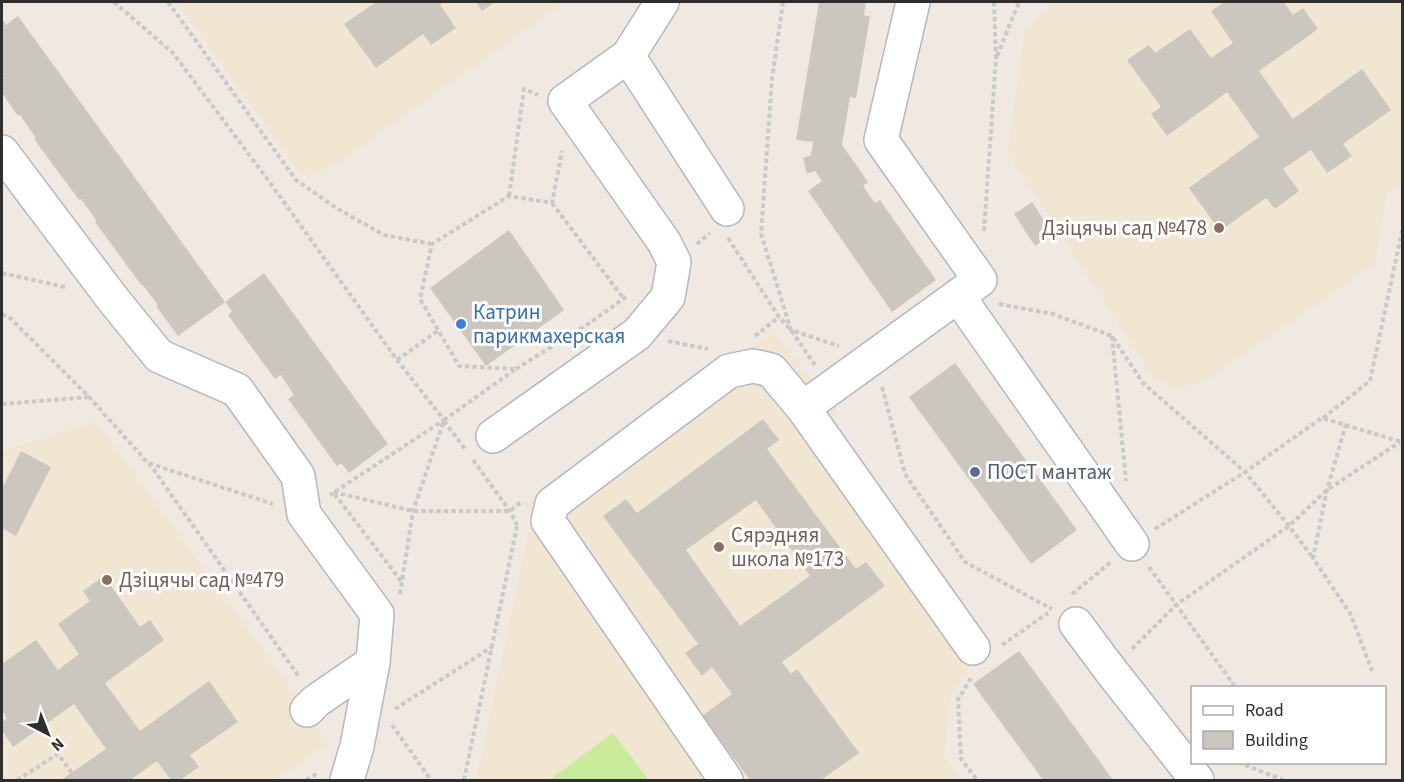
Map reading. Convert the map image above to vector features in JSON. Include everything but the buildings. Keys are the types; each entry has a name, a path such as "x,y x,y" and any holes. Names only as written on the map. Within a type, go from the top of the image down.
{"lane":[{"path":"493,436 637,334 668,297 674,262 664,242 565,101 628,56 662,2"},
{"path":"803,408 980,280 881,140 913,2"},
{"path":"628,56 722,225"},
{"path":"2,152 112,298 159,356 237,390 298,476 304,514 377,614 373,662 357,746 347,780"},
{"path":"958,296 1132,544"},
{"path":"726,780 548,521 552,504 729,371 753,366 771,370 803,408 973,648"},
{"path":"1065,617 1197,780"},
{"path":"311,705 373,662"}],"path":[{"path":"114,2 173,53 271,184 397,360 444,420 510,511 517,525 464,780"},
{"path":"168,2 296,180 338,209 384,235 432,244 509,196 552,203 624,299"},
{"path":"783,2 772,79 761,234 791,330"},
{"path":"984,233 996,58 994,2"},
{"path":"996,58 1019,2"},
{"path":"509,196 524,89 539,96"},
{"path":"552,203 562,150"},
{"path":"674,262 722,225 779,317 791,330 830,388"},
{"path":"1322,418 1370,381 1402,231"},
{"path":"432,244 420,299 459,366 516,369"},
{"path":"2,273 68,288"},
{"path":"148,462 304,514 333,492 632,293"},
{"path":"958,296 1053,314 1112,336 1143,383 1245,472 1289,526 1351,615 1372,671"},
{"path":"2,314 10,318 90,397 148,462 311,705"},
{"path":"397,360 439,330"},
{"path":"791,330 874,357 905,474 964,562 1065,617"},
{"path":"1112,336 1127,486"},
{"path":"2,404 90,397"},
{"path":"399,604 412,511 444,420"},
{"path":"1313,558 1327,489 1346,424"},
{"path":"1111,671 1176,605 1289,526 1327,489 1401,441"},
{"path":"333,492 412,511 510,511"},
{"path":"333,492 402,582"},
{"path":"517,525 526,522"},
{"path":"1132,544 1235,686"},
{"path":"395,709 493,646"},
{"path":"392,724 431,780"},
{"path":"306,780 357,746"},
{"path":"17,780 58,754 72,773"},
{"path":"1243,764 1283,780"}],"shaded area":[{"path":"177,2 565,2 332,167 302,176"},
{"name":"Дзіцячы сад №478","path":"1050,2 1402,2 1402,183 1387,193 1375,264 1202,383 1171,389 1152,375 1007,152 1024,35"},
{"name":"Сярэдняя школа №173","path":"773,332 836,409 834,435 976,658 951,696 944,757 961,780 476,780 530,525 536,518 525,506"},
{"name":"Дзіцячы сад №479","path":"96,421 307,710 328,743 276,780 2,780 2,451"}],"green space":[{"path":"613,733 647,778 644,780 549,780"}],"place":[{"name":"Дзіцячы сад №478","path":"1219,228"},
{"name":"Катрин парикмахерская","path":"461,324"},
{"name":"ПОСТ мантаж","path":"975,472"},
{"name":"Сярэдняя школа №173","path":"719,547"},
{"name":"Дзіцячы сад №479","path":"107,580"}]}
